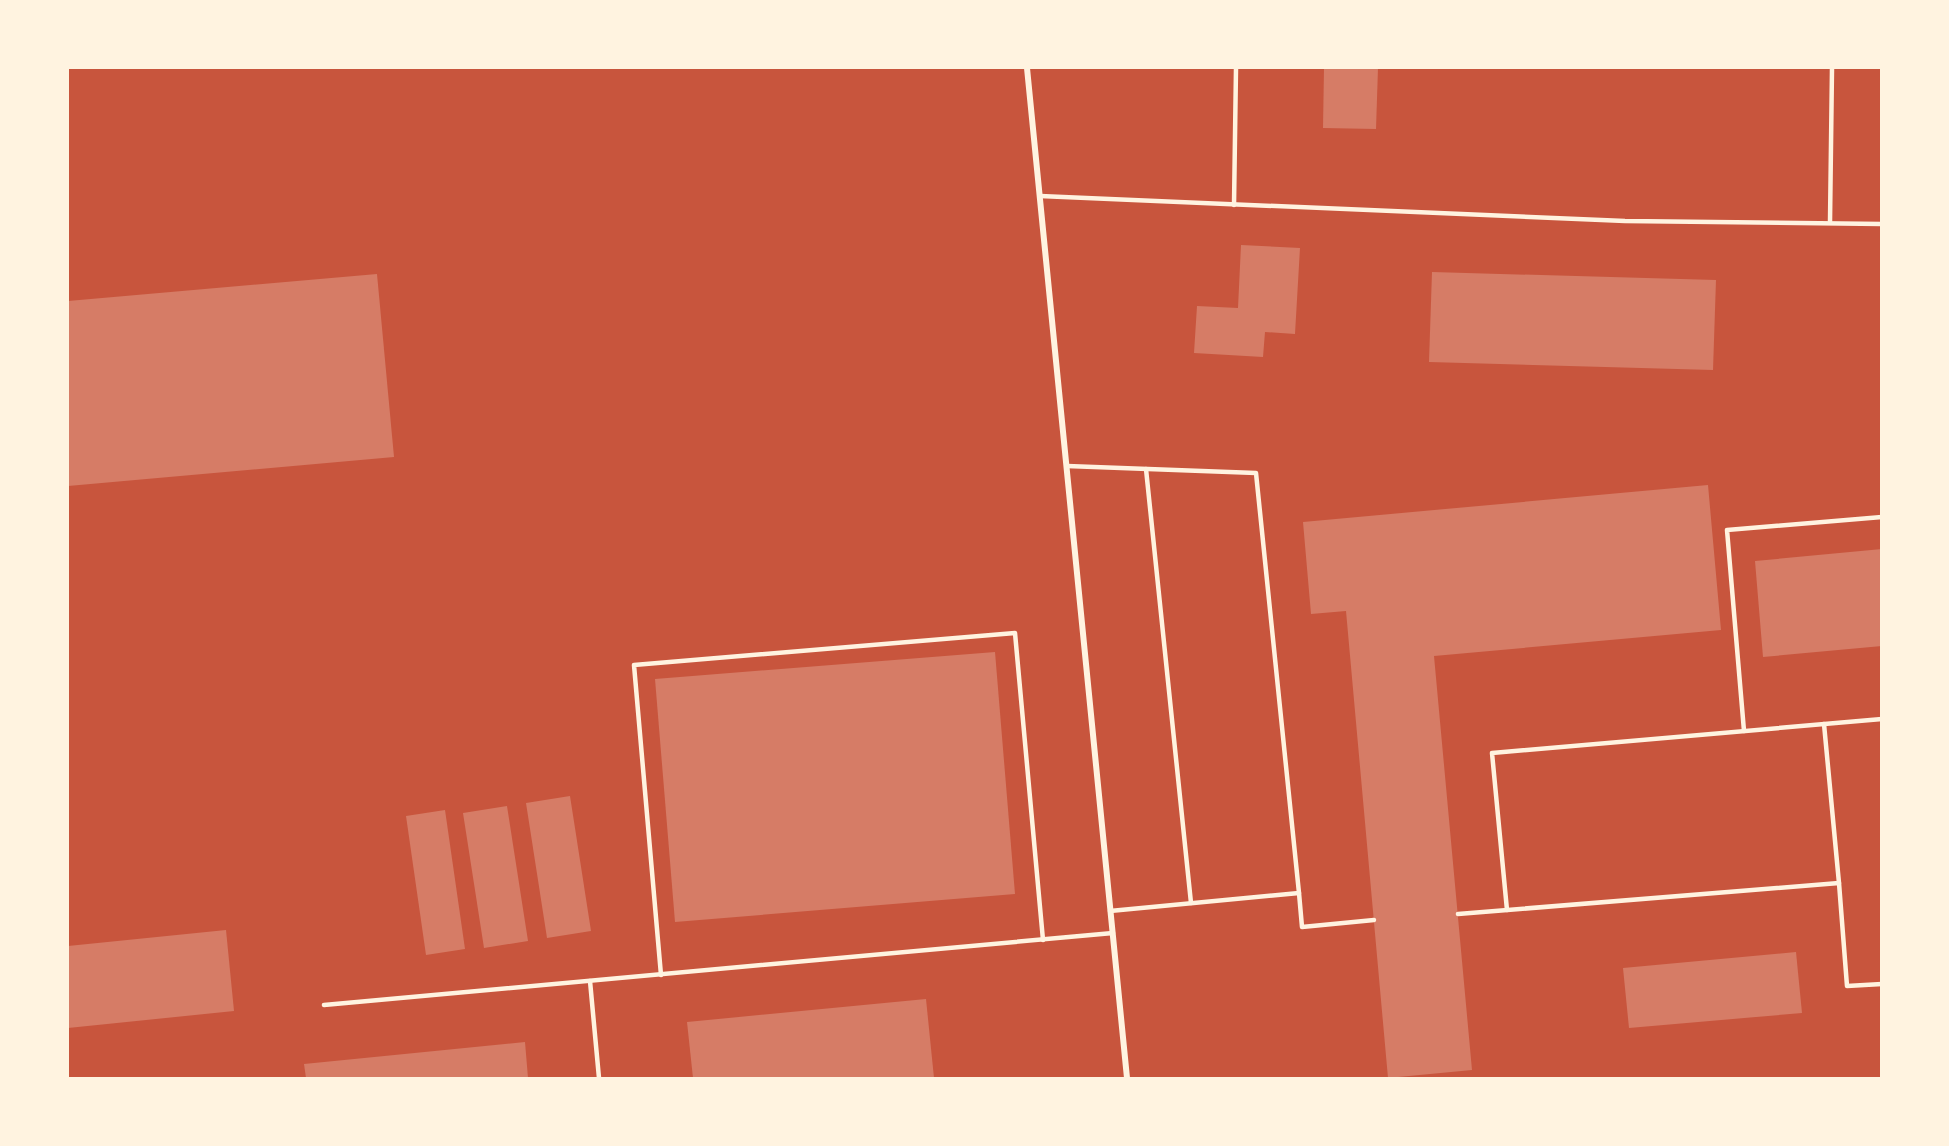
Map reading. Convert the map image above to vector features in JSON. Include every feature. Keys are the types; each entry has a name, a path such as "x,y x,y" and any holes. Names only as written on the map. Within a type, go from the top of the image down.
{"street":[{"path":"1027,68 1127,1078"}],"lane":[{"path":"1234,205 1236,68"},
{"path":"1830,222 1832,68"},
{"path":"1040,196 1625,221 1881,224"},
{"path":"1066,466 1256,473 1302,927 1374,920"},
{"path":"1146,469 1191,903"},
{"path":"1744,731 1727,530 1881,517"},
{"path":"661,975 634,665 1015,633 1042,940"},
{"path":"1507,909 1492,753 1881,719"},
{"path":"1824,724 1847,986 1881,984"},
{"path":"1458,914 1839,883"},
{"path":"1110,911 1299,893"},
{"path":"324,1005 1113,933"},
{"path":"590,981 599,1078"}],"building":[{"path":"1324,68 1378,68 1376,129 1323,128"},
{"path":"1241,245 1300,248 1295,334 1265,332 1263,357 1194,353 1197,306 1238,308"},
{"path":"1432,272 1716,280 1713,370 1429,362"},
{"path":"377,274 394,457 68,486 68,301"},
{"path":"1708,485 1721,630 1434,656 1472,1070 1388,1078 1346,611 1311,614 1303,522"},
{"path":"1882,549 1882,646 1763,657 1755,561"},
{"path":"995,652 1015,894 675,922 655,679"},
{"path":"570,796 591,931 547,938 526,803"},
{"path":"507,806 528,941 484,948 463,813"},
{"path":"445,810 465,949 426,955 406,816"},
{"path":"226,930 234,1011 68,1028 68,946"},
{"path":"1796,952 1802,1013 1629,1028 1623,968"},
{"path":"926,999 934,1078 693,1078 687,1022"},
{"path":"525,1042 528,1078 306,1078 304,1064"}]}
